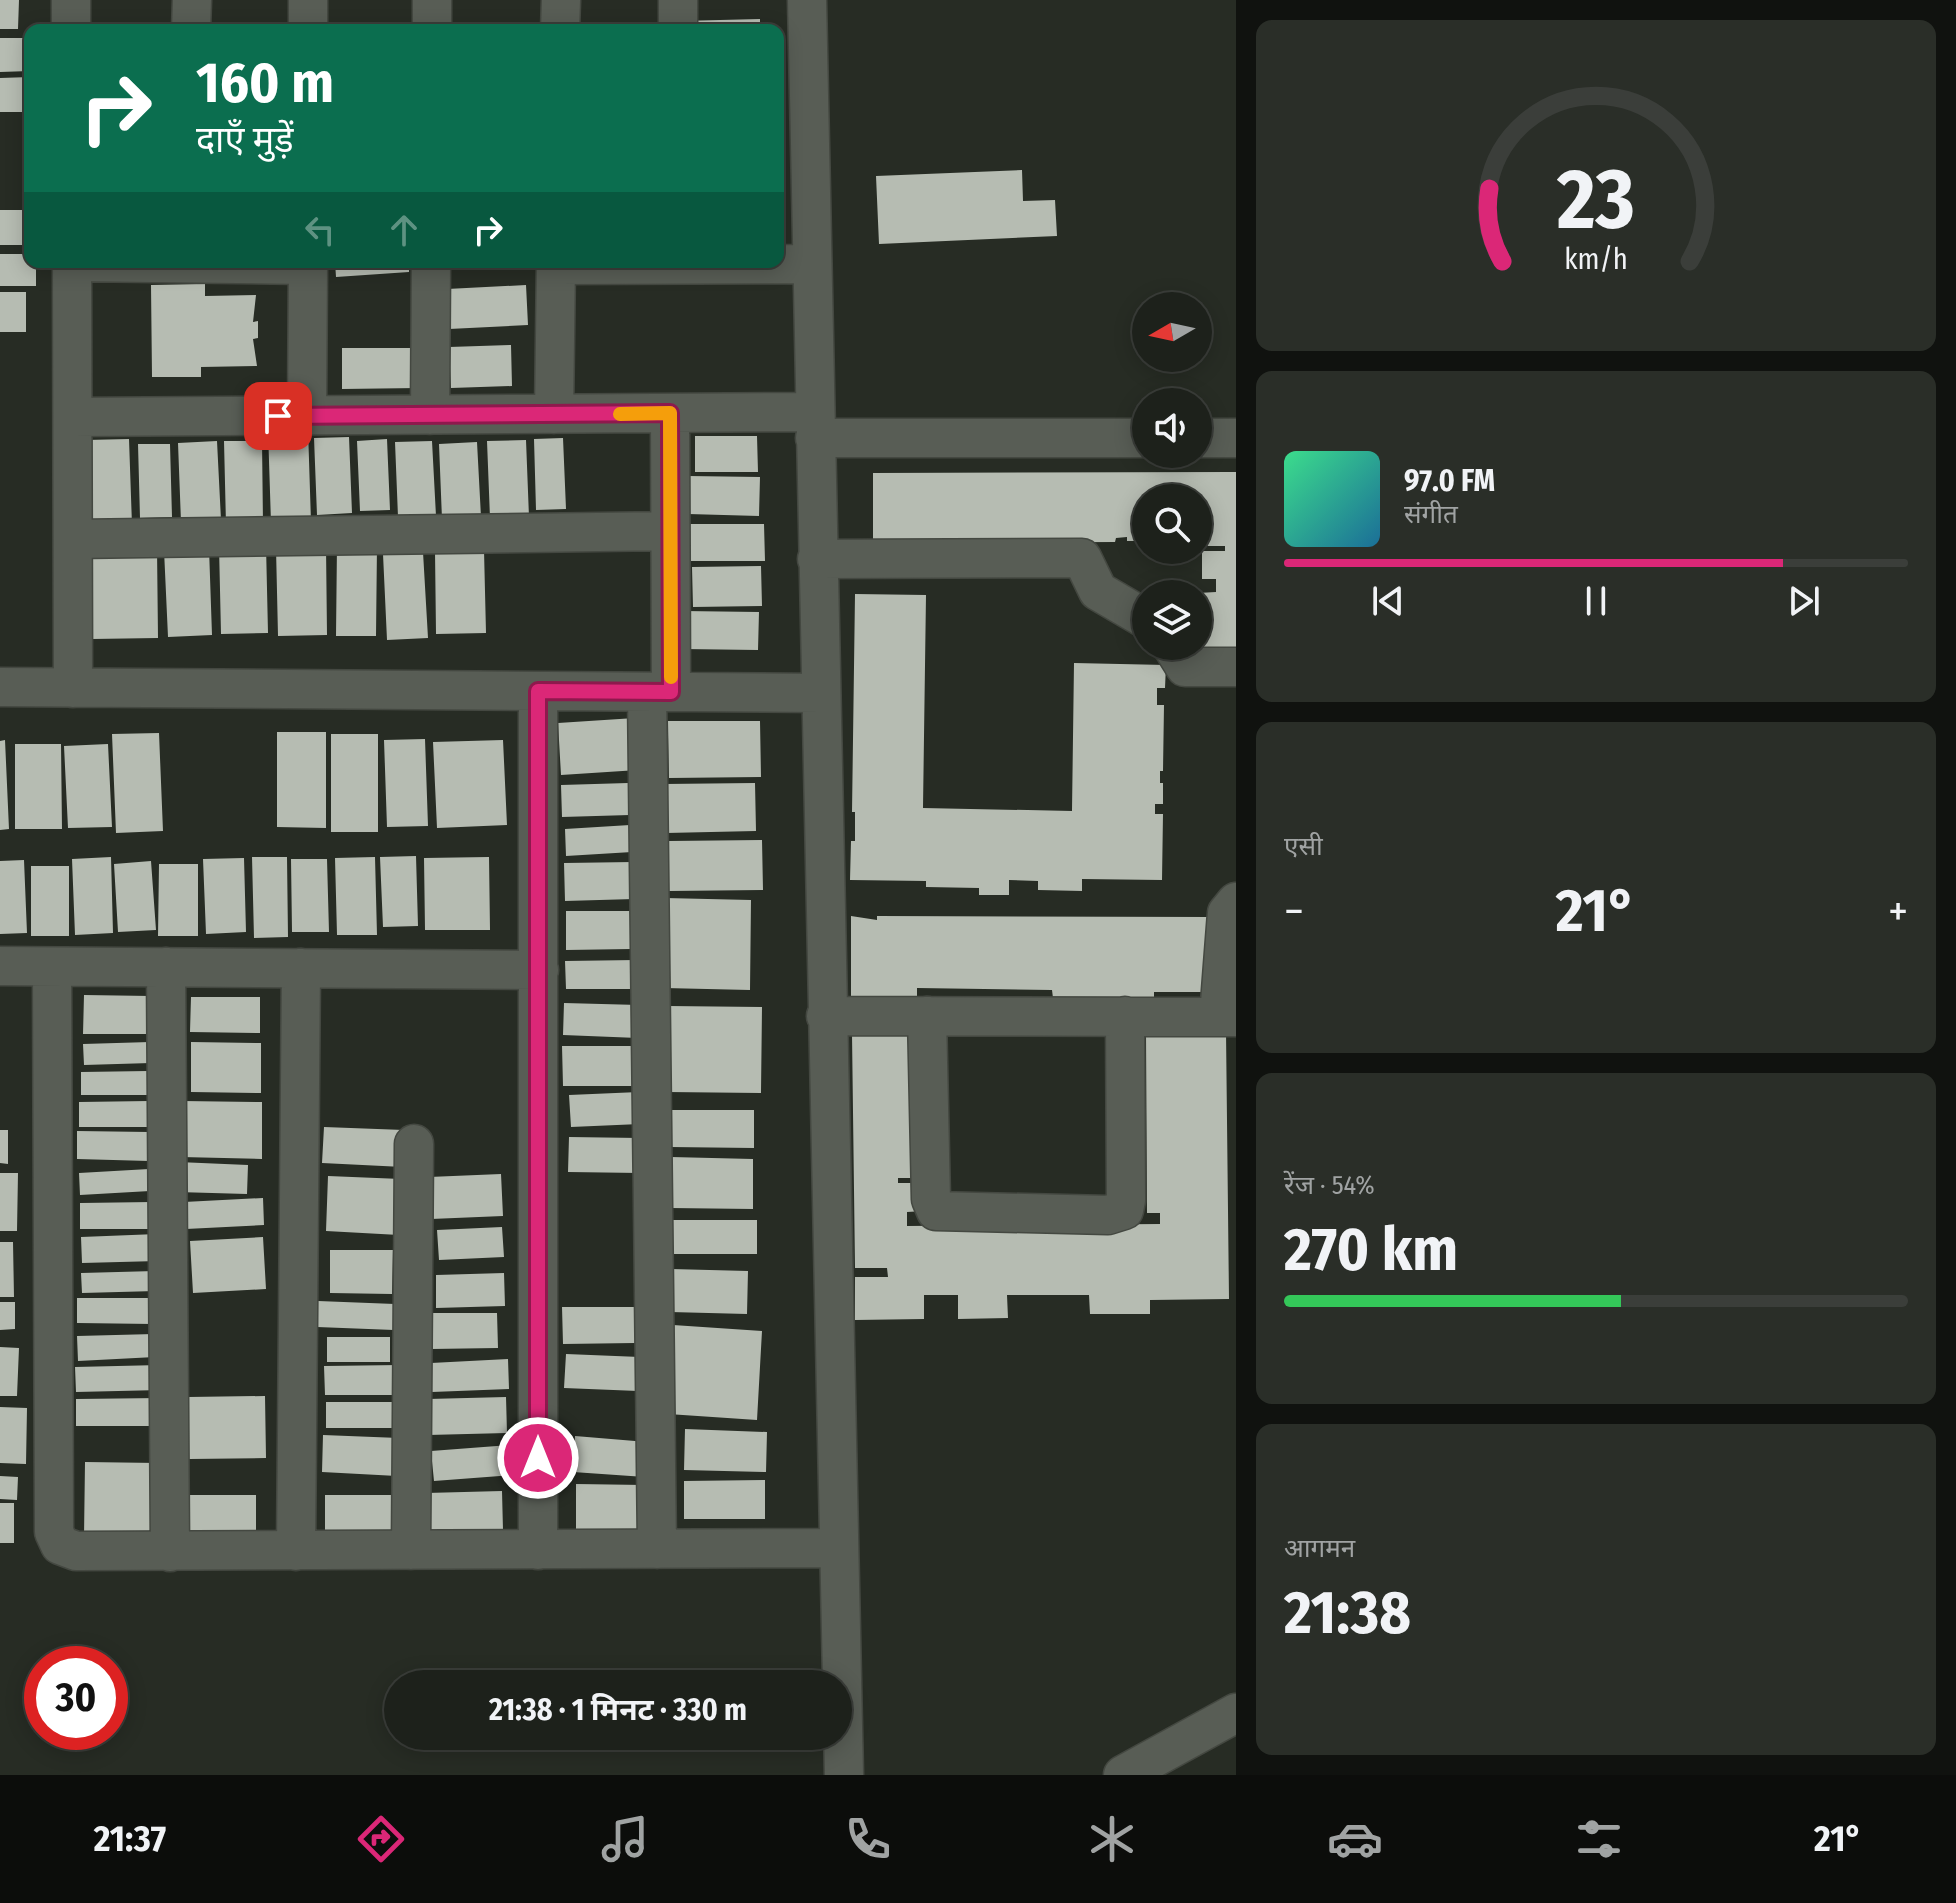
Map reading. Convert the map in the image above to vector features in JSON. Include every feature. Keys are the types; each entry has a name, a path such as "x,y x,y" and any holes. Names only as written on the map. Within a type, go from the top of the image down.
{"street":[{"path":"71,0 71,24"},
{"path":"191,24 192,0"},
{"path":"308,0 308,24"},
{"path":"432,0 432,24"},
{"path":"560,24 561,0"},
{"path":"678,0 678,24"},
{"path":"807,0 844,1775"},
{"path":"784,264 812,264"},
{"path":"72,268 73,688"},
{"path":"307,416 308,268"},
{"path":"430,415 431,268"},
{"path":"554,414 556,268"},
{"path":"73,417 670,413 815,425 1132,437"},
{"path":"657,1549 659,692 670,531 670,413"},
{"path":"1212,438 1236,438"},
{"path":"73,539 670,531"},
{"path":"817,559 1082,558 1098,591 1132,611"},
{"path":"1181,660 1185,667 1236,667"},
{"path":"0,687 820,693"},
{"path":"538,691 538,1550"},
{"path":"826,1016 1228,1016 1227,913 1236,902"},
{"path":"0,966 539,970"},
{"path":"52,967 54,1532 60,1545 76,1551 170,1552 838,1548"},
{"path":"166,967 170,1552"},
{"path":"296,1551 301,968"},
{"path":"927,1016 932,1207 941,1213 1092,1215 1117,1214 1124,1210 1126,1200 1125,1016"},
{"path":"411,1550 414,1144"},
{"path":"1123,1775 1236,1713"}],"building":[{"path":"0,0 19,0 18,29 0,29"},
{"path":"760,19 760,24 680,24 680,21"},
{"path":"0,38 24,38 24,71 0,72"},
{"path":"24,77 24,112 0,112 0,78"},
{"path":"1022,170 1023,201 1055,200 1057,236 879,244 876,176"},
{"path":"0,210 24,210 24,245 0,245"},
{"path":"0,254 24,254 24,268 36,268 36,286 0,286"},
{"path":"335,268 409,268 409,272 336,277"},
{"path":"205,284 205,296 256,295 253,322 258,321 258,338 253,339 257,366 201,367 201,377 152,377 151,285"},
{"path":"526,285 528,325 449,329 447,289"},
{"path":"0,292 26,292 26,332 0,332"},
{"path":"511,345 512,386 451,388 449,347"},
{"path":"342,348 418,348 419,388 342,389"},
{"path":"308,429 311,522 271,523 268,430"},
{"path":"695,436 757,436 758,472 695,472"},
{"path":"349,437 352,513 317,515 314,438"},
{"path":"563,438 566,509 536,510 534,439"},
{"path":"129,439 132,525 89,527 86,440"},
{"path":"387,439 390,510 360,511 357,441"},
{"path":"526,440 529,517 490,518 487,441"},
{"path":"217,441 221,520 181,522 178,443"},
{"path":"224,441 262,441 263,524 226,525"},
{"path":"432,441 436,516 398,517 395,442"},
{"path":"477,442 481,517 442,519 439,444"},
{"path":"138,444 170,444 172,517 140,518"},
{"path":"1236,472 1236,660 1212,660 1212,592 1216,592 1216,579 1202,579 1202,564 1212,564 1212,551 1225,551 1225,546 1212,546 1212,484 1132,484 1132,541 1127,541 1127,537 1116,538 1115,542 873,543 873,473"},
{"path":"688,476 760,477 759,516 688,514"},
{"path":"680,524 764,524 765,561 681,561"},
{"path":"337,544 377,545 376,636 336,636"},
{"path":"266,545 268,633 221,634 219,546"},
{"path":"326,546 327,635 278,636 276,548"},
{"path":"157,548 158,638 92,639 91,549"},
{"path":"209,548 212,635 168,637 164,550"},
{"path":"484,550 486,633 436,634 435,551"},
{"path":"423,552 428,638 387,640 383,554"},
{"path":"761,566 762,606 693,607 692,567"},
{"path":"855,594 926,595 923,808 1072,811 1074,663 1166,665 1165,688 1157,688 1157,705 1164,705 1163,771 1160,771 1163,804 1155,804 1155,814 1163,814 1162,880 1082,879 1082,891 1038,890 1038,881 1009,880 1009,895 979,895 979,888 926,887 926,881 850,880 851,841 855,841 855,812 852,812"},
{"path":"683,611 759,612 758,650 683,649"},
{"path":"635,718 638,770 561,775 558,723"},
{"path":"668,721 760,721 761,777 669,778"},
{"path":"277,732 326,732 326,828 277,827"},
{"path":"159,733 163,831 116,833 112,734"},
{"path":"331,734 378,734 378,832 331,832"},
{"path":"425,739 428,826 387,827 384,740"},
{"path":"5,740 9,829 0,830 0,741"},
{"path":"503,740 507,825 437,828 433,742"},
{"path":"15,744 61,744 62,829 15,829"},
{"path":"108,744 112,827 68,828 64,746"},
{"path":"628,783 630,815 562,817 561,785"},
{"path":"755,783 756,831 666,833 664,784"},
{"path":"630,825 632,852 566,856 565,829"},
{"path":"762,840 763,890 669,891 669,841"},
{"path":"416,856 418,926 383,927 380,857"},
{"path":"111,857 113,933 75,935 72,859"},
{"path":"252,857 287,857 288,937 254,938"},
{"path":"375,857 377,935 337,935 335,858"},
{"path":"489,857 490,930 425,930 424,858"},
{"path":"244,858 246,932 206,934 203,859"},
{"path":"291,859 327,859 329,932 292,932"},
{"path":"24,860 27,933 0,934 0,861"},
{"path":"151,861 156,930 118,932 114,864"},
{"path":"633,862 634,899 565,901 564,863"},
{"path":"159,864 198,864 198,936 158,936"},
{"path":"31,866 69,866 69,936 31,936"},
{"path":"665,898 751,900 750,990 664,988"},
{"path":"566,911 631,911 631,949 566,950"},
{"path":"851,916 877,920 877,916 1210,917 1210,992 1154,992 1154,998 1053,998 1052,990 917,988 917,998 851,998"},
{"path":"636,960 637,989 566,989 565,961"},
{"path":"84,995 151,996 152,1034 83,1034"},
{"path":"191,997 260,997 260,1033 190,1032"},
{"path":"564,1003 639,1005 638,1038 563,1035"},
{"path":"668,1006 762,1007 761,1093 667,1092"},
{"path":"1226,1031 1229,1299 1150,1300 1150,1314 1090,1314 1089,1295 1007,1295 1008,1318 958,1319 958,1295 924,1295 924,1319 855,1320 855,1277 888,1277 887,1268 855,1268 852,1034 922,1033 924,1178 898,1178 898,1183 924,1183 924,1211 907,1212 907,1226 1160,1224 1160,1213 1147,1213 1146,1032"},
{"path":"150,1042 151,1063 84,1065 83,1044"},
{"path":"191,1042 261,1043 261,1093 191,1092"},
{"path":"562,1046 640,1046 641,1086 563,1086"},
{"path":"148,1071 149,1095 81,1095 81,1072"},
{"path":"639,1092 640,1124 571,1127 569,1095"},
{"path":"149,1101 149,1127 79,1127 79,1102"},
{"path":"182,1101 262,1102 262,1159 181,1157"},
{"path":"670,1110 754,1110 754,1148 670,1147"},
{"path":"324,1127 404,1130 403,1167 322,1163"},
{"path":"0,1130 8,1130 8,1164 0,1163"},
{"path":"77,1131 149,1132 149,1161 77,1159"},
{"path":"569,1137 640,1138 640,1173 568,1172"},
{"path":"671,1157 753,1159 753,1209 670,1208"},
{"path":"178,1162 248,1165 247,1194 177,1192"},
{"path":"149,1169 150,1191 80,1195 79,1173"},
{"path":"0,1173 18,1173 17,1231 0,1231"},
{"path":"501,1174 503,1216 431,1219 429,1177"},
{"path":"328,1176 401,1179 399,1235 326,1231"},
{"path":"263,1198 264,1225 186,1229 184,1202"},
{"path":"152,1202 152,1229 80,1229 80,1203"},
{"path":"673,1220 757,1220 757,1254 673,1254"},
{"path":"502,1227 504,1257 439,1260 437,1230"},
{"path":"157,1234 158,1261 82,1263 81,1237"},
{"path":"263,1237 266,1289 193,1293 190,1241"},
{"path":"0,1242 13,1242 14,1297 0,1297"},
{"path":"330,1250 393,1250 392,1294 330,1293"},
{"path":"671,1269 748,1271 747,1314 670,1312"},
{"path":"155,1271 156,1291 82,1293 81,1273"},
{"path":"504,1273 505,1306 436,1308 436,1275"},
{"path":"77,1298 153,1298 153,1324 77,1323"},
{"path":"318,1301 395,1304 394,1330 317,1327"},
{"path":"0,1302 15,1302 15,1329 0,1330"},
{"path":"562,1307 635,1307 635,1343 563,1344"},
{"path":"430,1313 497,1313 498,1348 431,1349"},
{"path":"673,1325 762,1331 757,1420 668,1414"},
{"path":"154,1334 155,1357 78,1361 77,1336"},
{"path":"327,1337 390,1337 390,1362 327,1362"},
{"path":"0,1347 19,1348 17,1396 0,1396"},
{"path":"566,1354 640,1357 638,1391 564,1388"},
{"path":"508,1359 509,1389 432,1392 431,1363"},
{"path":"160,1365 161,1390 76,1392 75,1367"},
{"path":"400,1365 400,1395 325,1395 324,1366"},
{"path":"265,1396 266,1458 189,1459 188,1397"},
{"path":"506,1397 507,1433 428,1435 428,1399"},
{"path":"160,1398 160,1426 76,1426 76,1399"},
{"path":"326,1402 403,1402 402,1428 326,1428"},
{"path":"0,1407 27,1408 26,1464 0,1463"},
{"path":"685,1429 767,1432 766,1472 684,1470"},
{"path":"323,1435 399,1438 397,1476 322,1472"},
{"path":"575,1436 647,1442 645,1477 573,1472"},
{"path":"511,1445 513,1475 434,1481 431,1451"},
{"path":"85,1462 158,1463 157,1539 84,1537"},
{"path":"0,1476 18,1477 17,1500 0,1499"},
{"path":"765,1480 765,1519 684,1519 684,1481"},
{"path":"576,1484 644,1485 644,1530 576,1529"},
{"path":"502,1491 503,1530 427,1533 426,1493"},
{"path":"179,1495 256,1495 256,1533 179,1535"},
{"path":"325,1495 401,1495 400,1535 325,1534"},
{"path":"0,1503 14,1503 14,1543 0,1543"}],"slow traffic":[{"path":"620,414 670,413 671,677"}],"route":[{"path":"278,416 670,413 671,692 538,691 538,1458"}]}
